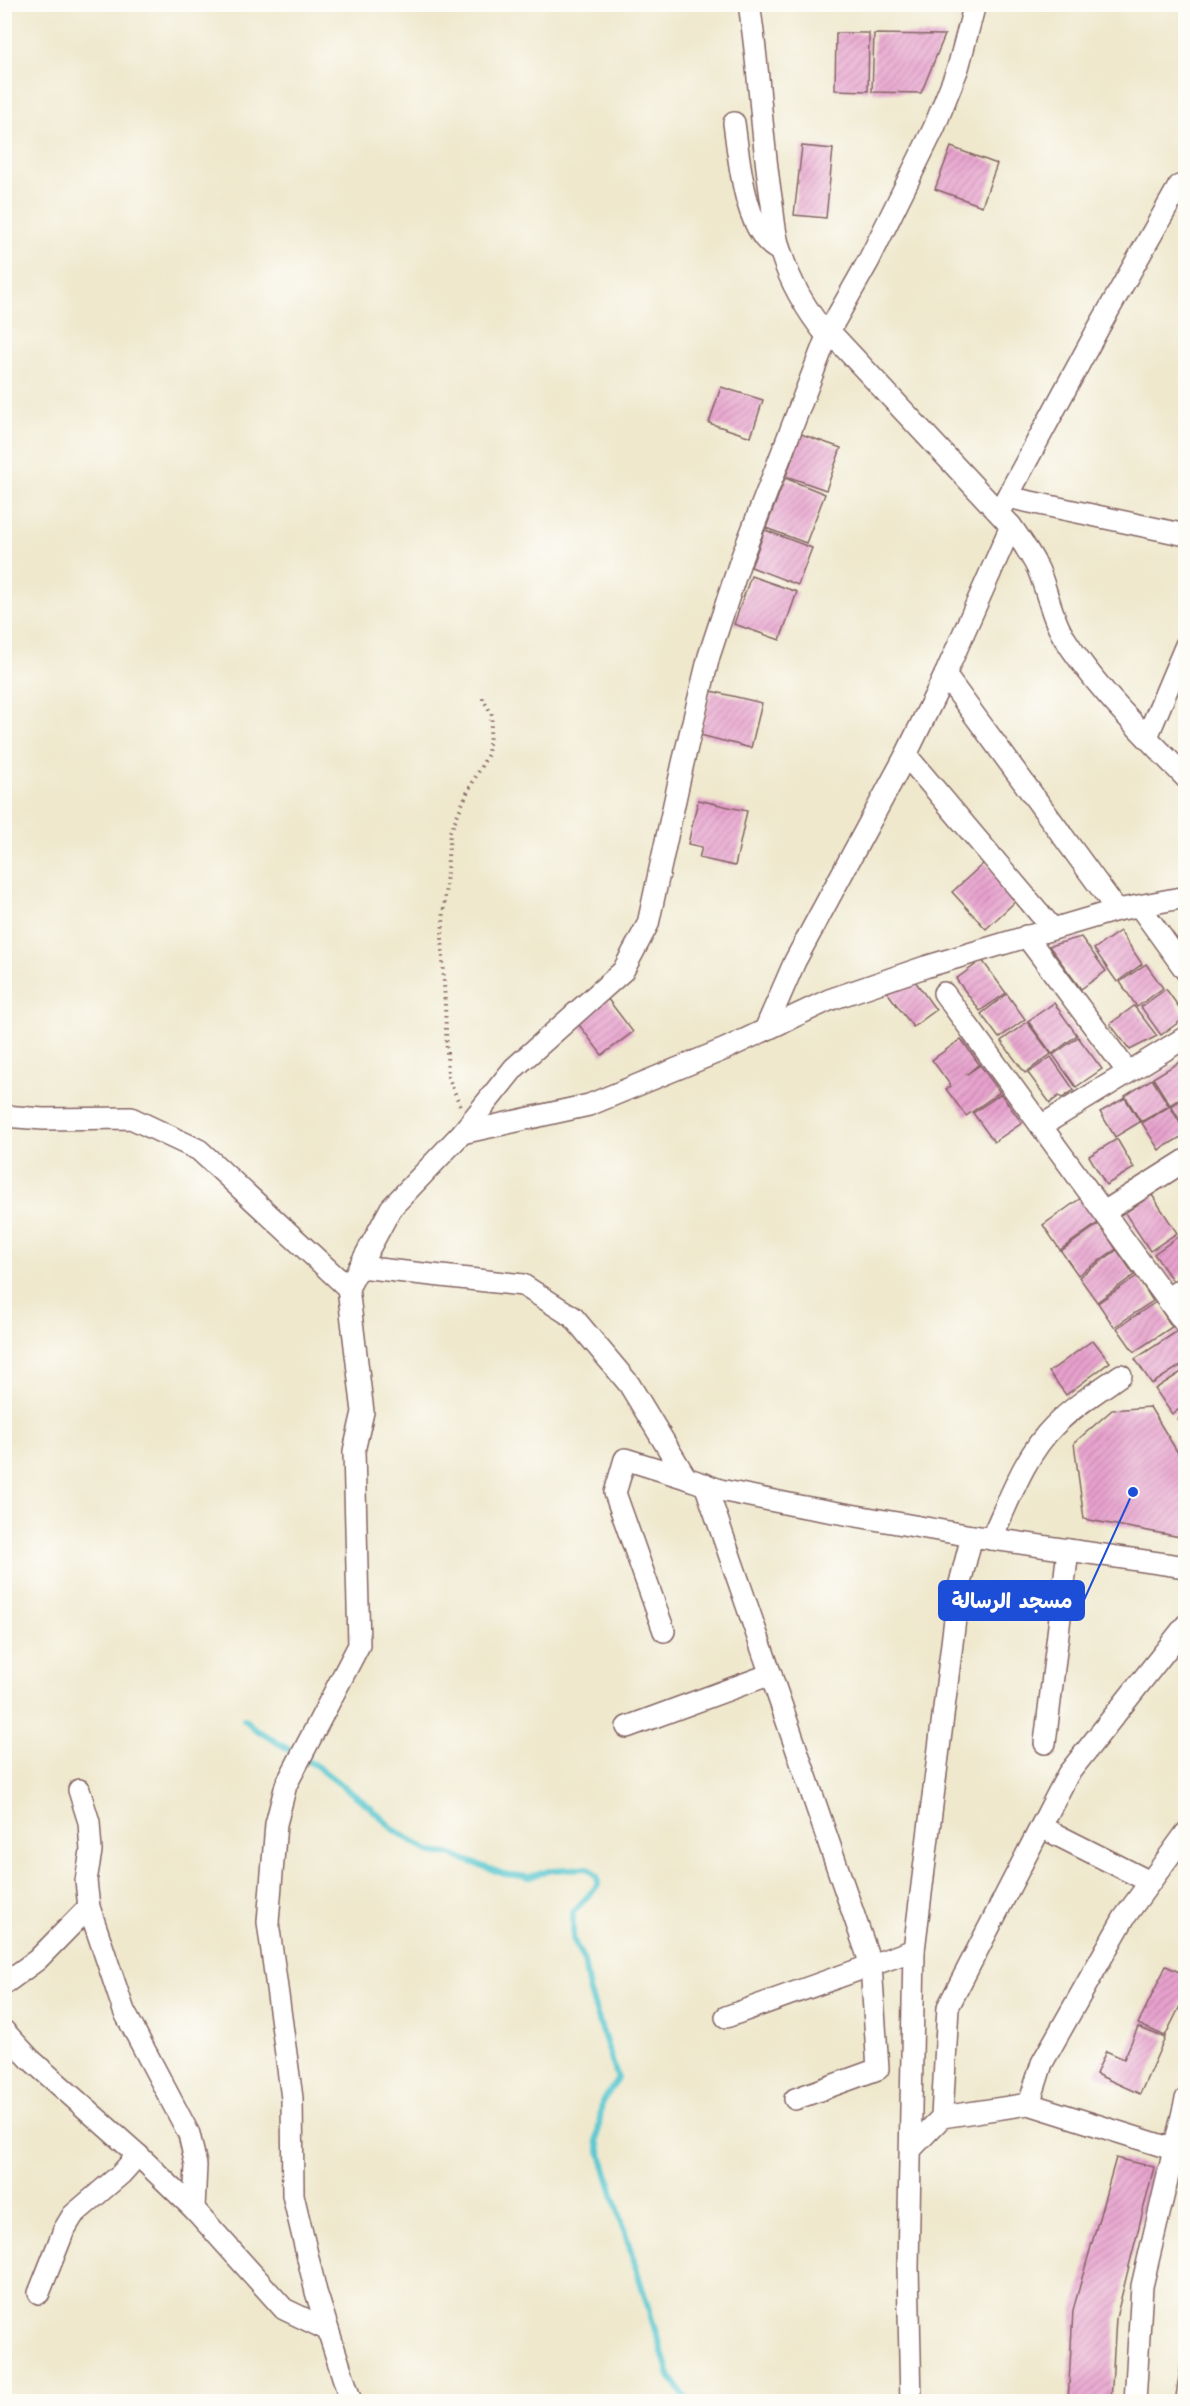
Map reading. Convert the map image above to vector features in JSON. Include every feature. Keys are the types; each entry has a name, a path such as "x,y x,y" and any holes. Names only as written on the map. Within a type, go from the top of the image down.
{"street":[{"path":"749,4 760,86 768,182 779,250 807,311 1006,512 1037,568 1060,631 1083,666 1105,694 1185,778"},
{"path":"351,2402 316,2292 294,2195 292,2098 268,1922 276,1824 286,1785 359,1645 354,1451 363,1412 348,1288 391,1208 466,1129 514,1068 623,971 648,924 683,763 710,656 741,559 828,334 869,260 934,128 958,68 975,4"},
{"path":"734,123 746,197 761,235 770,246 779,250"},
{"path":"765,1030 795,961 906,755 945,675 1006,512 1099,327 1179,186 1185,189"},
{"path":"1006,512 1185,535"},
{"path":"1147,737 1185,645"},
{"path":"945,675 1118,910"},
{"path":"906,755 1052,928"},
{"path":"466,1129 589,1105 725,1049 851,993 925,967 1118,910 1185,897"},
{"path":"1140,907 1185,970"},
{"path":"1026,936 1128,1072"},
{"path":"944,993 1185,1325"},
{"path":"1041,1126 1185,1037"},
{"path":"4,1116 43,1119 131,1118 199,1150 348,1288"},
{"path":"1104,1212 1185,1160"},
{"path":"360,1266 522,1285 573,1317 629,1384 695,1481 771,1674 871,1965 878,2069 795,2099"},
{"path":"1167,1299 1185,1287"},
{"path":"911,2402 908,2267 914,1950 959,1587 981,1538 1030,1458 1053,1427 1070,1411 1120,1375"},
{"path":"664,1631 615,1493 625,1459 695,1481 799,1506 981,1538 1185,1567"},
{"path":"1045,1743 1068,1550"},
{"path":"942,2117 948,2007 1068,1774 1185,1625"},
{"path":"627,1727 771,1674"},
{"path":"79,1790 89,1822 91,1851 86,1881 89,1907 124,2011 189,2134 196,2165 194,2209"},
{"path":"1041,1827 1150,1882"},
{"path":"1029,2104 1042,2063 1124,1918 1185,1833"},
{"path":"4,1984 37,1960 89,1907"},
{"path":"726,2018 914,1950"},
{"path":"4,2031 30,2059 138,2155 194,2209 284,2309 328,2330"},
{"path":"1135,2402 1142,2286 1179,2151 1185,2099"},
{"path":"911,2149 942,2117 1029,2104 1179,2151"},
{"path":"39,2293 64,2230 73,2215 121,2174 138,2155"}],"path":[{"path":"466,1129 448,1077 442,936 450,832 466,793 488,754 492,715 481,695"}],"building":[{"path":"836,33 869,33 868,91 835,90"},
{"path":"874,34 945,35 921,93 872,92"},
{"path":"802,146 833,149 826,218 794,215"},
{"path":"951,147 997,164 982,206 935,189"},
{"path":"721,387 763,400 751,437 709,423"},
{"path":"801,434 841,448 826,490 786,476"},
{"path":"785,478 825,494 806,543 766,528"},
{"path":"765,530 812,548 798,585 751,567"},
{"path":"751,576 797,592 780,640 734,624"},
{"path":"711,691 762,703 751,748 700,735"},
{"path":"698,800 747,811 735,866 699,858 702,847 688,844"},
{"path":"985,862 1018,899 986,929 952,892"},
{"path":"1120,931 1142,964 1117,982 1094,949"},
{"path":"1186,936 1186,956 1174,939"},
{"path":"1081,937 1106,971 1081,989 1049,946"},
{"path":"982,960 1006,993 980,1011 956,979"},
{"path":"1146,964 1163,988 1137,1007 1120,982"},
{"path":"915,981 936,1010 913,1027 887,992"},
{"path":"1166,989 1186,1017 1161,1035 1141,1007"},
{"path":"1007,994 1025,1019 999,1038 981,1014"},
{"path":"607,998 633,1032 602,1055 576,1021"},
{"path":"1054,1003 1077,1035 1052,1054 1028,1021"},
{"path":"1134,1006 1157,1036 1130,1050 1110,1024"},
{"path":"1027,1022 1051,1054 1025,1073 1001,1041"},
{"path":"1078,1037 1102,1069 1076,1087 1053,1055"},
{"path":"961,1039 979,1064 966,1075 980,1065 1000,1092 966,1116 946,1089 951,1086 932,1060"},
{"path":"1051,1057 1074,1090 1062,1098 1059,1096 1050,1103 1028,1073"},
{"path":"1186,1058 1186,1095 1170,1105 1153,1078"},
{"path":"1152,1079 1169,1106 1141,1122 1125,1096"},
{"path":"1001,1094 1022,1123 994,1142 973,1113"},
{"path":"1186,1097 1186,1130 1171,1106"},
{"path":"1125,1098 1140,1122 1115,1137 1100,1112"},
{"path":"1170,1106 1186,1134 1159,1150 1142,1123"},
{"path":"1117,1139 1134,1168 1106,1185 1089,1156"},
{"path":"1152,1195 1177,1233 1150,1251 1125,1213"},
{"path":"1081,1198 1098,1223 1060,1250 1043,1225"},
{"path":"1099,1224 1116,1249 1078,1275 1061,1251"},
{"path":"1179,1236 1186,1245 1186,1272 1173,1281 1154,1254"},
{"path":"1117,1250 1134,1275 1097,1302 1079,1277"},
{"path":"1137,1276 1153,1301 1114,1327 1098,1303"},
{"path":"1156,1302 1172,1327 1134,1352 1117,1328"},
{"path":"1179,1330 1186,1340 1186,1362 1152,1384 1135,1359"},
{"path":"1093,1340 1110,1362 1066,1395 1049,1372"},
{"path":"1186,1369 1186,1405 1172,1414 1155,1389"},
{"path":"1150,1407 1186,1466 1186,1538 1084,1519 1074,1443 1112,1410"},
{"path":"1186,1413 1186,1431 1177,1419"},
{"path":"1166,1966 1186,1975 1186,1994 1165,2036 1138,2024"},
{"path":"1138,2027 1165,2038 1140,2094 1096,2074 1106,2051 1124,2059"},
{"path":"1116,2158 1154,2167 1116,2318 1111,2402 1068,2402 1073,2310"},
{"path":"1184,2345 1186,2402 1175,2402"}],"waterway":[{"path":"244,1719 255,1729 318,1767 370,1807 393,1829 430,1852 449,1854 504,1874 529,1877 552,1870 588,1868 597,1876 598,1885 573,1912 573,1939 584,1961 589,1990 618,2079 602,2102 597,2141 669,2375 689,2402"}],"place":[{"name":"مسجد الرسالة","path":"1133,1492"}]}
